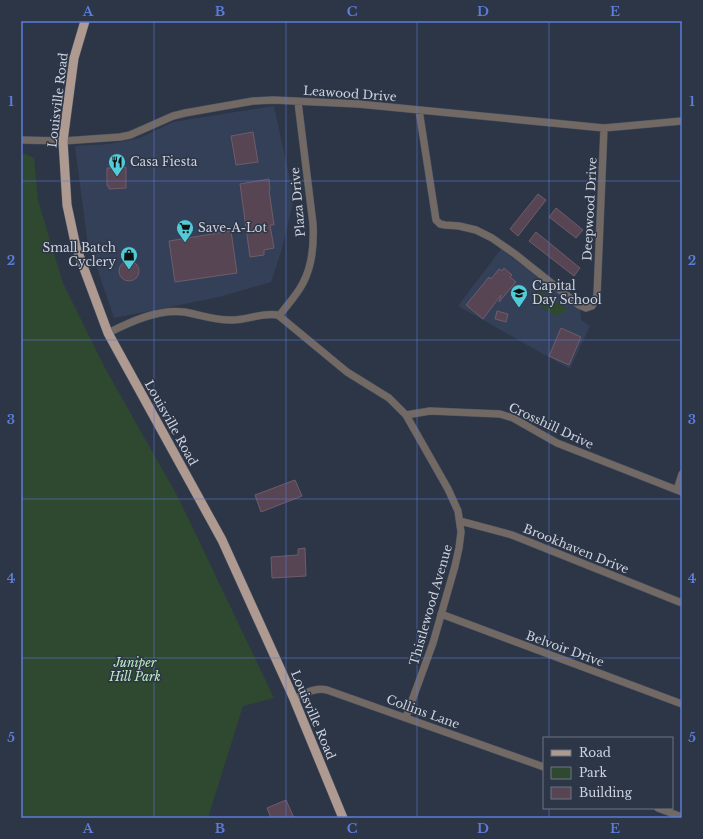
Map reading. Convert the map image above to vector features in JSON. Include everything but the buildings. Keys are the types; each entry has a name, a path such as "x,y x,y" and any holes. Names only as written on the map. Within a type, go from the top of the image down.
{"main road":[{"name":"Louisville Road","path":"85,21 74,58 63,141 67,205 75,241 108,333 222,540 294,699 343,818"}],"street":[{"name":"Leawood Drive","path":"21,140 63,141 125,136 141,131 179,114 253,101 273,100 358,104 604,128 682,121"},
{"name":"Plaza Drive","path":"279,316 296,294 305,277 314,236 298,102"},
{"name":"Deepwood Drive","path":"419,110 436,220 445,226 460,226 476,230 492,238 519,257 579,305 586,308 592,306 597,295 604,128"},
{"path":"108,333 142,318 166,312 184,312 230,320 240,320 265,314 279,316"},
{"name":"Thistlewood Avenue","path":"279,316 347,372 389,398 406,416 448,489 458,511 461,532 459,548 423,673 406,717"},
{"name":"Crosshill Drive","path":"406,416 430,411 500,414 513,418 557,444 679,491"},
{"path":"679,491 682,474"},
{"name":"Brookhaven Drive","path":"460,521 512,535 682,603"},
{"name":"Belvoir Drive","path":"441,614 682,704"},
{"name":"Collins Lane","path":"294,699 314,689 327,690 543,767"},
{"path":"661,809 682,817"}],"shaded area":[{"path":"274,106 294,199 281,252 271,282 219,297 114,318 87,239 75,146 109,144 140,138 173,122"},
{"name":"Capital Day School","path":"501,249 580,310 581,320 590,326 570,369 458,306"}],"green space":[{"name":"Juniper Hill Park","path":"21,152 34,158 38,200 63,283 105,368 179,499 274,698 243,706 208,818 21,818"},
{"path":"538,288 565,308 565,312 556,315 553,314 535,300 532,294"}],"place":[{"name":"Casa Fiesta","path":"117,177"},
{"name":"Save-A-Lot","path":"185,243"},
{"name":"Small Batch Cyclery","path":"129,270"},
{"name":"Capital Day School","path":"519,308"}]}
